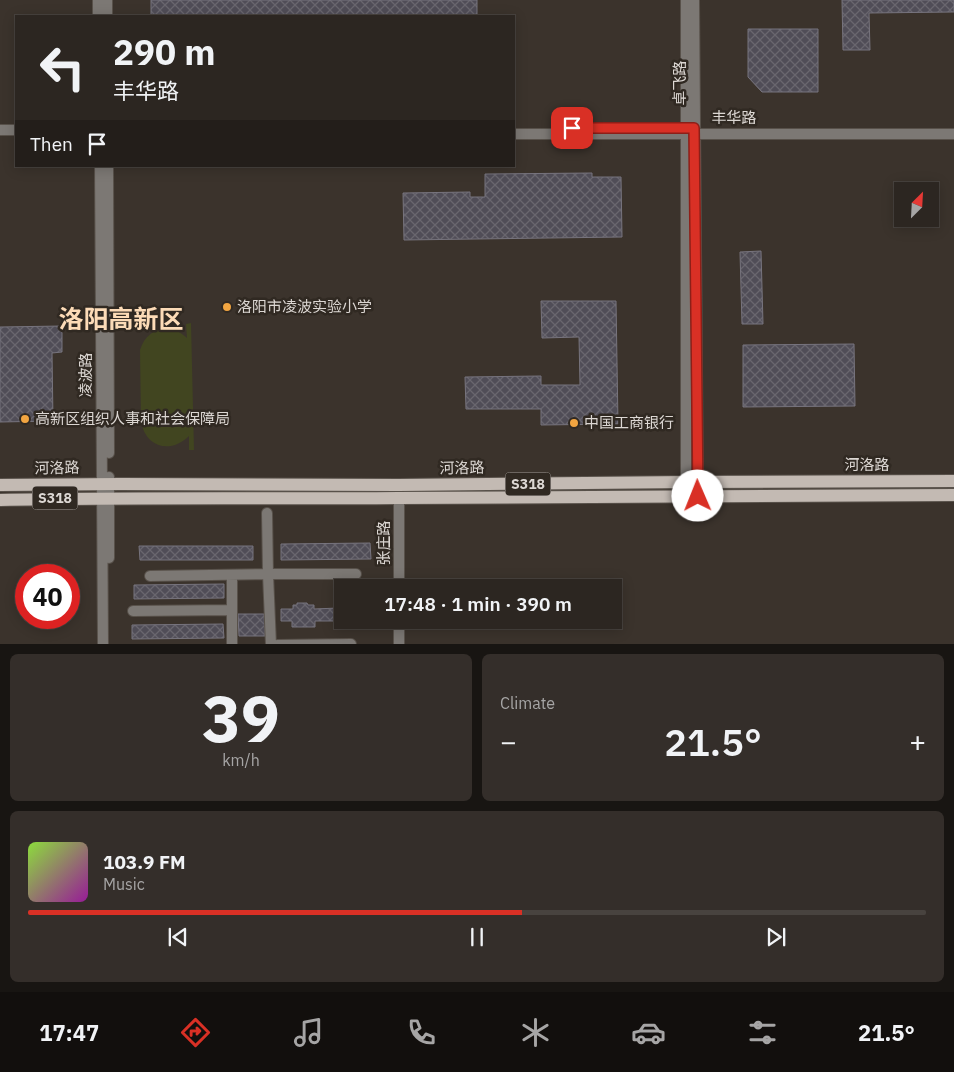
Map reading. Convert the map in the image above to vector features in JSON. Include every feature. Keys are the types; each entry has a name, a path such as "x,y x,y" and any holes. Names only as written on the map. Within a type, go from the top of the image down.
{"main road":[{"name":"河洛路","path":"0,485 399,486 954,481"},
{"name":"河洛路","path":"0,500 954,495"}],"street":[{"path":"98,0 98,15"},
{"path":"107,0 108,15"},
{"name":"卓飞路","path":"686,0 690,131 692,496"},
{"name":"卓飞路","path":"690,131 694,0"},
{"name":"丰华路","path":"515,134 954,127"},
{"name":"丰华路","path":"515,128 954,134"},
{"path":"0,130 15,130"},
{"path":"0,136 15,135"},
{"name":"凌波路","path":"100,167 106,484"},
{"name":"凌波路","path":"103,644 108,167"},
{"name":"凌波路","path":"106,498 109,644"},
{"name":"张庄路","path":"399,498 399,579"},
{"path":"267,513 271,644"},
{"path":"150,576 356,574"},
{"path":"232,575 232,644"},
{"path":"133,611 232,610"},
{"path":"399,629 399,644"},
{"path":"277,644 351,644"}],"green space":[{"path":"191,323 194,450 189,450 189,436 175,445 167,446 154,443 148,438 141,422 140,350 143,342 153,332 160,329 173,330 187,338 186,324"}],"building":[{"path":"151,0 477,0 477,15 151,15"},
{"path":"842,0 954,0 954,12 869,13 870,50 843,50"},
{"path":"748,29 818,29 818,92 762,92 748,77"},
{"path":"592,173 592,177 621,177 622,237 404,240 403,193 470,192 470,197 485,197 485,174"},
{"path":"761,251 763,324 742,324 740,252"},
{"path":"541,301 616,301 618,424 541,425 541,409 466,409 465,377 541,376 541,385 580,385 579,337 542,338"},
{"path":"62,326 62,352 52,353 53,421 0,422 0,327"},
{"path":"854,344 855,406 743,407 743,345"},
{"path":"370,543 371,559 281,560 281,544"},
{"path":"139,546 253,546 253,560 140,560"},
{"path":"224,584 224,598 134,599 134,585"},
{"path":"297,603 307,603 308,605 314,605 314,609 334,608 334,621 315,621 315,627 292,627 292,621 281,621 281,609 293,609 293,605 297,605"},
{"path":"238,614 264,614 265,636 239,636"},
{"path":"223,624 224,638 132,639 132,625"}],"place":[{"name":"洛阳市凌波实验小学","path":"227,307"},
{"name":"高新区组织人事和社会保障局","path":"25,419"},
{"name":"中国工商银行","path":"574,423"}],"district":[{"name":"洛阳高新区","path":"121,319"}],"route":[{"path":"572,128 694,128 698,496"}]}
